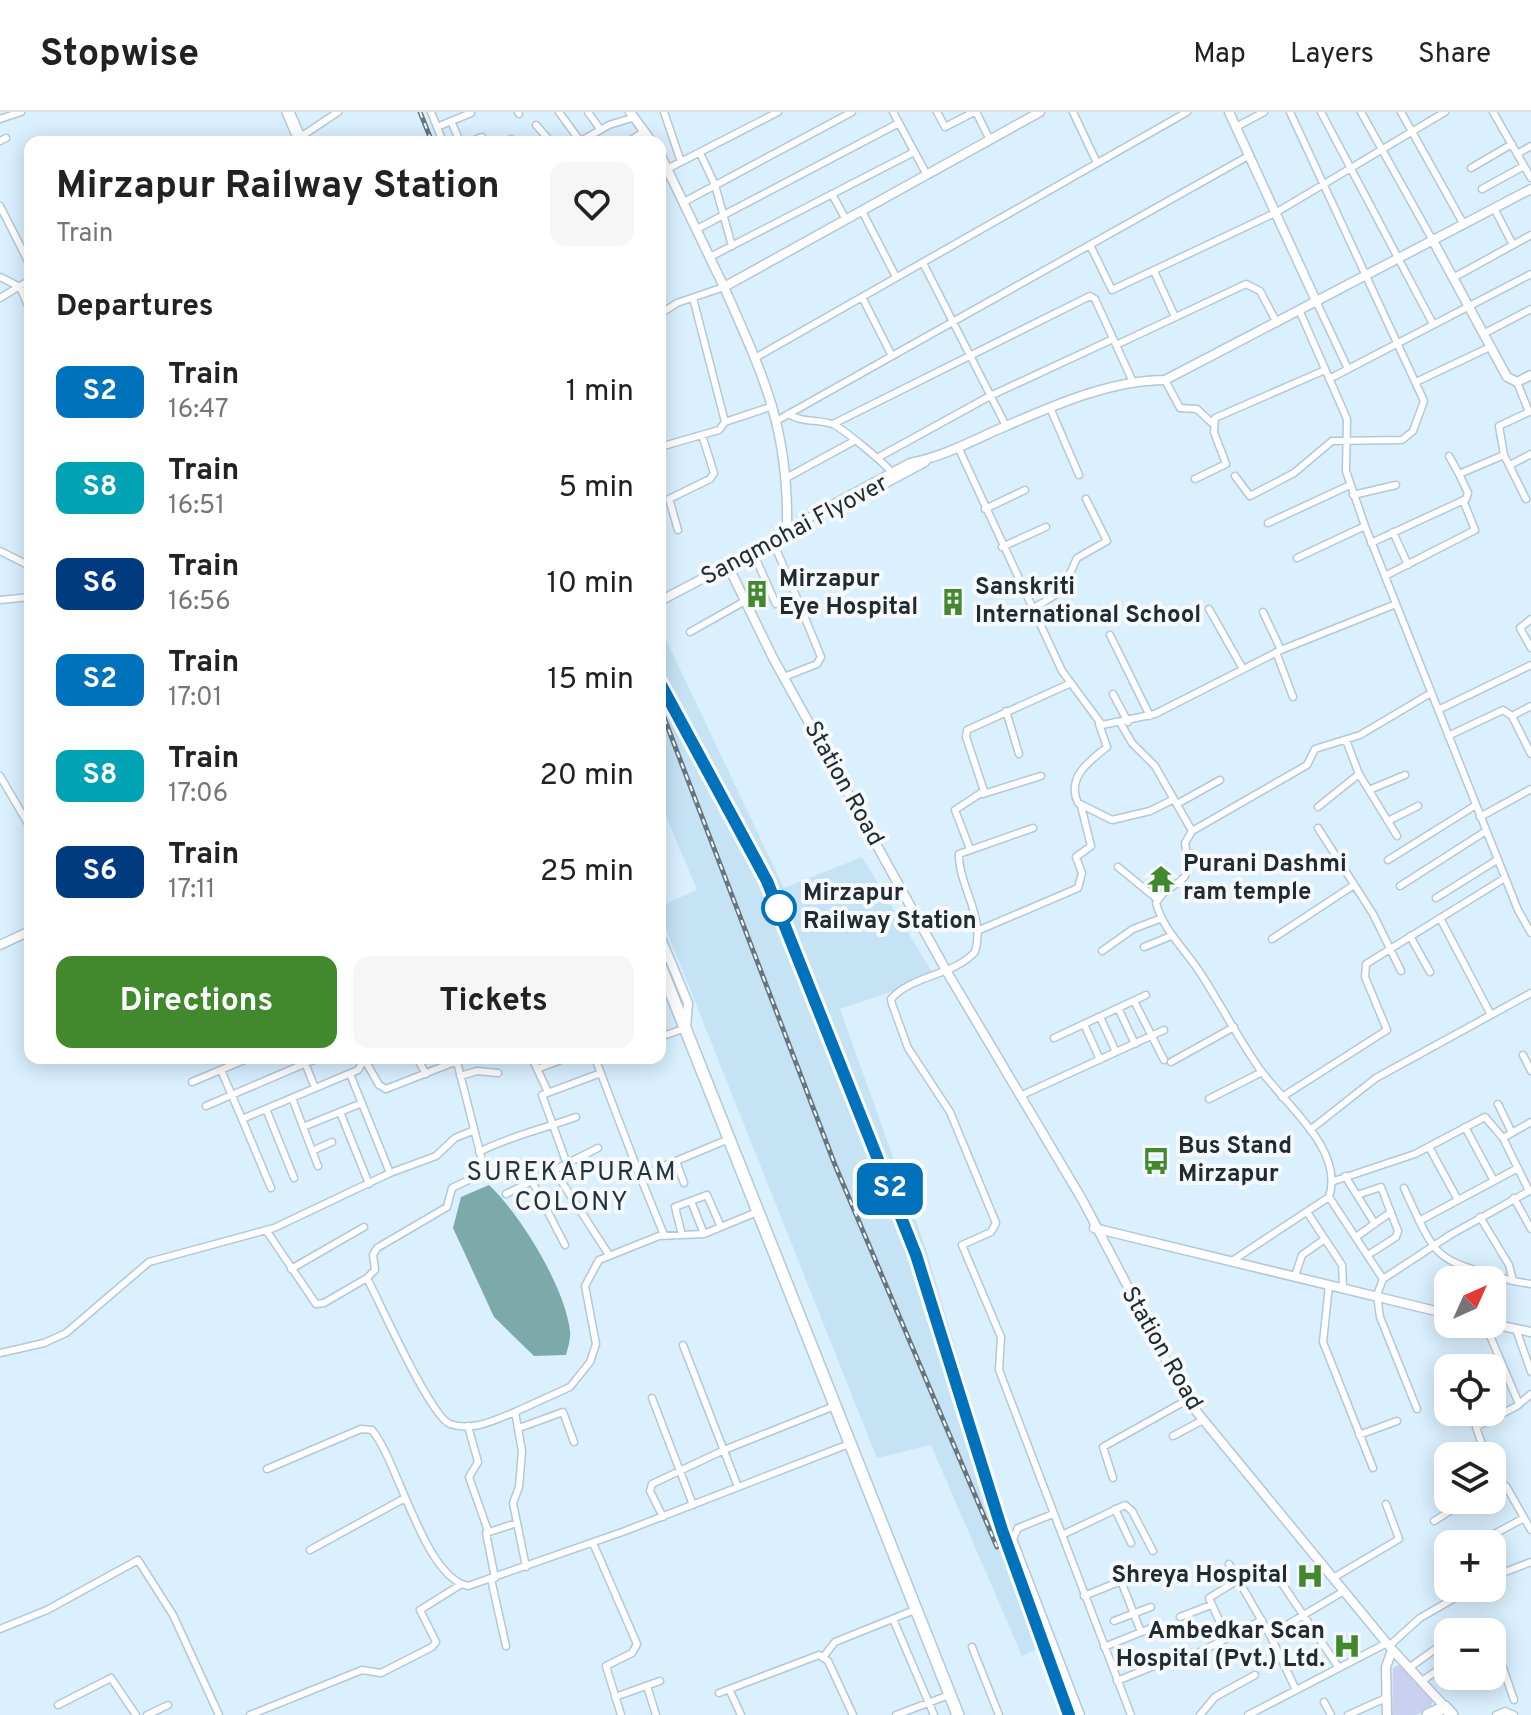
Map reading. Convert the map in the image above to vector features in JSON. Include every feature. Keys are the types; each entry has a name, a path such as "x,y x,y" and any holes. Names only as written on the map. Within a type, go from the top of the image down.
{"highway":[{"path":"288,112 295,136"},
{"path":"666,980 958,1715"},
{"path":"1428,1715 1449,1711"}],"street":[{"path":"0,119 21,112"},
{"path":"304,136 338,112"},
{"path":"431,112 441,136"},
{"path":"559,112 576,136"},
{"path":"588,112 600,129"},
{"path":"664,112 681,162"},
{"path":"669,168 778,112"},
{"path":"684,202 852,112"},
{"path":"893,112 927,175"},
{"path":"937,112 945,127 988,112"},
{"path":"666,311 724,287 1040,112"},
{"path":"1073,112 1097,163"},
{"path":"755,358 1187,112"},
{"path":"1229,112 1348,369"},
{"path":"1236,127 1264,112"},
{"path":"1235,476 1250,496 1294,473 1320,454 1330,442 1396,442 1408,436 1424,401 1290,112"},
{"path":"1321,112 1433,324"},
{"path":"1361,112 1490,347 1507,377 1517,382 1530,411 1499,426 1504,455 1526,499"},
{"path":"1401,112 1463,223"},
{"path":"833,424 1087,297 1095,299 1277,212 1445,112"},
{"path":"1493,112 1531,178"},
{"path":"437,127 471,113"},
{"path":"589,136 632,114 648,136"},
{"path":"976,114 990,140"},
{"path":"451,121 457,136"},
{"path":"697,229 899,123"},
{"path":"536,125 546,136"},
{"path":"637,136 645,131"},
{"path":"1471,168 1512,144"},
{"path":"1517,154 1531,146"},
{"path":"710,257 914,152"},
{"path":"700,153 715,185 732,246"},
{"path":"778,420 1250,155"},
{"path":"666,163 755,358 778,420 788,477 788,531 910,463 929,460 1006,426 1132,380 1165,380 1531,189"},
{"path":"1482,189 1524,166"},
{"path":"832,194 846,220"},
{"path":"0,206 24,253"},
{"path":"1494,208 1513,245"},
{"path":"862,211 896,277"},
{"path":"1453,278 1531,235"},
{"path":"1090,245 1112,290"},
{"path":"923,263 1006,426"},
{"path":"1154,271 1175,317"},
{"path":"1329,379 1531,274"},
{"path":"0,277 20,287 24,296"},
{"path":"0,298 24,284"},
{"path":"879,457 990,396 1246,284 1260,291 1277,323"},
{"path":"862,297 892,356"},
{"path":"666,445 723,428 725,422 693,298"},
{"path":"1095,299 1132,380"},
{"path":"1483,334 1531,309"},
{"path":"1300,312 1347,419 1353,495 1497,860 1531,933"},
{"path":"1416,382 1490,347"},
{"path":"1212,423 1222,413 1325,370"},
{"path":"1517,382 1531,375"},
{"path":"1165,380 1180,408 1194,408 1212,423 1226,464 1195,479"},
{"path":"725,422 773,406"},
{"path":"1051,410 1079,475"},
{"path":"788,414 804,421 833,424 879,457 892,473"},
{"path":"678,530 669,499 713,476 702,435"},
{"path":"788,477 854,441"},
{"path":"958,447 1002,547 1069,684 1099,724 1107,747 1077,776 1074,792 1081,806 1091,846 1076,857 1082,873 1078,888 977,931"},
{"path":"1510,465 1531,454"},
{"path":"1459,474 1504,455"},
{"path":"1371,543 1463,500 1468,493 1449,456"},
{"name":"Sangmohai Flyover","path":"666,598 788,531 929,460"},
{"path":"1268,523 1350,485"},
{"path":"1353,495 1396,485"},
{"path":"985,509 1025,490"},
{"path":"1032,609 1062,591 1080,555 1107,541 1086,499"},
{"path":"1385,576 1475,530 1463,500"},
{"path":"1297,558 1365,526"},
{"path":"1002,547 1046,527"},
{"name":"Station Road","path":"788,531 729,563 784,677 947,972 1083,1201 1094,1228 1187,1400 1389,1646 1449,1711"},
{"path":"1393,532 1408,565"},
{"path":"752,550 776,604 796,596"},
{"path":"0,551 24,563"},
{"path":"777,551 821,657 817,664 784,677"},
{"path":"0,600 24,598"},
{"path":"690,632 745,601"},
{"path":"1099,724 1124,723 1150,716 1278,651 1396,604"},
{"path":"1209,609 1243,669"},
{"path":"1263,612 1293,697"},
{"path":"1531,619 1520,628 1531,648"},
{"path":"1110,635 1150,716"},
{"path":"1438,710 1531,665"},
{"path":"983,794 984,788 966,733 970,726 1069,684"},
{"path":"1157,899 1186,875 1189,861 1185,843 1192,831 1307,765 1315,749 1346,740 1431,693"},
{"path":"1113,694 1132,743 1155,766 1192,831"},
{"path":"1512,716 1531,706"},
{"path":"1448,736 1503,710 1512,716 1531,754"},
{"path":"1006,711 1019,754"},
{"path":"1346,740 1359,774 1397,836"},
{"path":"1318,807 1359,774"},
{"path":"1369,790 1405,775"},
{"path":"0,776 24,817"},
{"path":"970,849 955,810 983,794 1041,776"},
{"path":"1081,806 1112,820 1175,802 1220,780"},
{"path":"1480,817 1531,789"},
{"path":"1388,860 1476,805"},
{"path":"1388,821 1418,806"},
{"path":"1033,828 970,849 958,858 970,890 977,931 975,952 947,972 899,991 891,999 908,1048 950,1112 996,1223 991,1232 962,1245 1001,1337 999,1370 1131,1715"},
{"path":"1318,828 1354,885 1401,971"},
{"path":"1400,886 1486,831"},
{"path":"1436,898 1497,860"},
{"path":"1118,867 1157,899 1171,936 1199,971 1262,1072 1310,1130 1323,1151 1334,1181 1329,1197 1232,1261"},
{"path":"1282,1097 1387,1030 1363,971 1366,964 1505,878"},
{"path":"1272,939 1354,885"},
{"path":"1102,951 1133,929 1162,918"},
{"path":"1440,918 1490,1013"},
{"path":"0,945 24,934"},
{"path":"1144,947 1171,936"},
{"path":"1410,936 1430,972"},
{"path":"666,950 688,1003 686,1028 666,1035"},
{"path":"1310,1130 1376,1078 1444,1044 1490,1013 1531,993"},
{"path":"1054,1038 1146,995"},
{"path":"1134,1001 1168,1061 1234,1027"},
{"path":"1118,1008 1135,1044"},
{"path":"1100,1017 1116,1052"},
{"path":"1084,1024 1100,1060"},
{"path":"1020,1096 1164,1030"},
{"path":"1523,1055 1531,1071"},
{"path":"192,1082 235,1064"},
{"path":"206,1106 298,1064"},
{"path":"305,1064 315,1088"},
{"path":"242,1119 350,1074 361,1064"},
{"path":"367,1064 382,1089 448,1064"},
{"path":"420,1064 426,1074"},
{"path":"266,1230 312,1301 320,1305 367,1278 375,1270 373,1255 377,1248 447,1207 452,1188 483,1175 458,1064"},
{"path":"535,1064 547,1090"},
{"path":"537,1069 550,1064"},
{"path":"598,1064 664,1235"},
{"path":"221,1070 271,1188"},
{"path":"460,1076 477,1071 498,1073"},
{"path":"1209,1099 1262,1072"},
{"path":"567,1164 542,1095 547,1090 601,1073"},
{"path":"350,1074 390,1173"},
{"path":"292,1098 318,1166"},
{"path":"303,1127 362,1103"},
{"path":"1498,1104 1512,1133"},
{"path":"266,1109 294,1178"},
{"path":"340,1112 369,1184"},
{"path":"479,1152 507,1138 576,1117"},
{"path":"1334,1181 1429,1147 1488,1118 1503,1138 1530,1190 1431,1246 1383,1279 1377,1295 1383,1327 1417,1409"},
{"path":"1503,1138 1531,1122"},
{"path":"1465,1127 1494,1181"},
{"path":"0,1353 44,1343 66,1333 149,1262 165,1254 266,1230 390,1173 436,1156 455,1138 472,1131"},
{"path":"640,1176 729,1139"},
{"path":"312,1151 332,1142"},
{"path":"1429,1147 1458,1200"},
{"path":"506,1194 598,1148"},
{"path":"676,1161 684,1183"},
{"path":"1419,1221 1518,1168"},
{"path":"554,1170 609,1255"},
{"path":"1345,1176 1375,1224"},
{"path":"532,1181 565,1245"},
{"path":"1357,1195 1381,1187 1398,1234 1368,1255"},
{"path":"1404,1188 1431,1246 1453,1264 1531,1284"},
{"path":"682,1235 674,1209 709,1196 721,1227"},
{"path":"1329,1197 1383,1279"},
{"path":"1514,1198 1531,1229"},
{"path":"691,1201 704,1234"},
{"path":"367,1278 411,1370 443,1420 468,1426 485,1425 570,1387 590,1362 596,1344 585,1286 591,1268 609,1255 664,1235 704,1234 757,1212"},
{"path":"1307,1212 1344,1271 1343,1287"},
{"path":"1356,1237 1391,1212"},
{"path":"1480,1217 1509,1265 1513,1281"},
{"path":"291,1269 364,1227"},
{"path":"1094,1228 1434,1310"},
{"path":"1295,1276 1302,1255 1325,1239"},
{"path":"1329,1285 1323,1342 1373,1468"},
{"path":"1506,1327 1531,1332"},
{"path":"1516,1329 1531,1372"},
{"path":"1491,1338 1519,1404"},
{"path":"683,1345 738,1487"},
{"path":"1506,1411 1531,1394"},
{"path":"652,1398 693,1505"},
{"path":"1113,1478 1103,1447 1187,1400"},
{"path":"663,1517 650,1486 724,1450 837,1405"},
{"path":"515,1412 519,1428 520,1482 513,1503 526,1567"},
{"path":"519,1428 563,1412 574,1442"},
{"path":"1173,1436 1203,1420"},
{"path":"1359,1435 1397,1421"},
{"path":"468,1426 478,1462 469,1477 488,1531"},
{"path":"267,1469 367,1428 377,1436 405,1498 447,1574 460,1585 468,1586 663,1517 851,1443"},
{"path":"1506,1486 1531,1530"},
{"path":"310,1550 405,1498"},
{"path":"1333,1578 1399,1539 1386,1504"},
{"path":"1062,1535 1115,1509 1128,1507 1153,1551"},
{"path":"1115,1509 1131,1543"},
{"path":"1053,1514 1018,1528 1013,1539 1081,1715"},
{"path":"1434,1521 1445,1514"},
{"path":"1502,1530 1524,1518"},
{"path":"506,1646 485,1536 488,1531 517,1523"},
{"path":"593,1543 637,1644 632,1653 606,1666 621,1715"},
{"path":"0,1629 47,1610 138,1560 173,1615 219,1715"},
{"path":"1506,1572 1531,1562"},
{"path":"1229,1564 1270,1635 1296,1690"},
{"path":"1084,1596 1141,1573"},
{"path":"1227,1638 1211,1605 1211,1596 1238,1580"},
{"path":"1121,1581 1141,1632"},
{"path":"1281,1582 1339,1668"},
{"path":"250,1715 362,1670 381,1673 432,1647 436,1642 420,1610 460,1585"},
{"path":"1270,1635 1344,1591"},
{"path":"1248,1715 1389,1646 1420,1618 1448,1602"},
{"path":"1180,1617 1211,1605"},
{"path":"1114,1621 1151,1607"},
{"path":"824,1656 835,1642 917,1609"},
{"path":"893,1619 934,1715"},
{"path":"1196,1654 1262,1620"},
{"path":"1104,1647 1159,1625"},
{"path":"1387,1715 1389,1646"},
{"path":"972,1647 999,1715"},
{"path":"1409,1668 1434,1650"},
{"path":"719,1693 816,1656 824,1656"},
{"path":"824,1656 853,1715"},
{"path":"1117,1681 1171,1659"},
{"path":"1422,1681 1434,1673"},
{"path":"1200,1715 1215,1697 1255,1675"},
{"path":"1506,1677 1514,1700"},
{"path":"58,1705 111,1678 136,1715"},
{"path":"615,1697 660,1681"},
{"path":"647,1686 656,1715"},
{"path":"729,1689 741,1715"},
{"path":"896,1715 950,1694"},
{"path":"1348,1715 1386,1698"},
{"path":"1324,1702 1331,1715"},
{"path":"147,1715 168,1705"},
{"path":"1496,1715 1505,1711 1514,1715"}],"shaded area":[{"path":"666,640 784,888 862,857 935,977 840,1009 926,1249 1011,1535 1048,1644 1022,1656 931,1445 877,1458 666,929 666,903 697,890 666,816"},
{"path":"489,1185 527,1232 560,1294 570,1331 566,1355 534,1356 494,1317 453,1228 461,1197"},
{"path":"1400,1664 1433,1699 1431,1708 1416,1715 1392,1715 1393,1668"}],"railway":[{"path":"420,112 430,136"},
{"path":"666,695 767,881 916,1255 1002,1530 1069,1715"},
{"path":"666,723 835,1165 997,1547"}],"train":[{"name":"S2","path":"666,694 767,881 916,1255 962,1393 1002,1530 1069,1715"}],"place":[{"name":"Mirzapur Eye Hospital","path":"757,594"},
{"name":"Sanskriti International School","path":"953,602"},
{"name":"Purani Dashmi ram temple","path":"1161,879"},
{"name":"Mirzapur Railway Station","path":"779,908"},
{"name":"Bus Stand Mirzapur","path":"1156,1161"},
{"name":"Shreya Hospital","path":"1310,1576"},
{"name":"Ambedkar Scan Hospital (Pvt.) Ltd.","path":"1347,1646"}],"district":[{"name":"SUREKAPURAM COLONY","path":"572,1188"}]}
